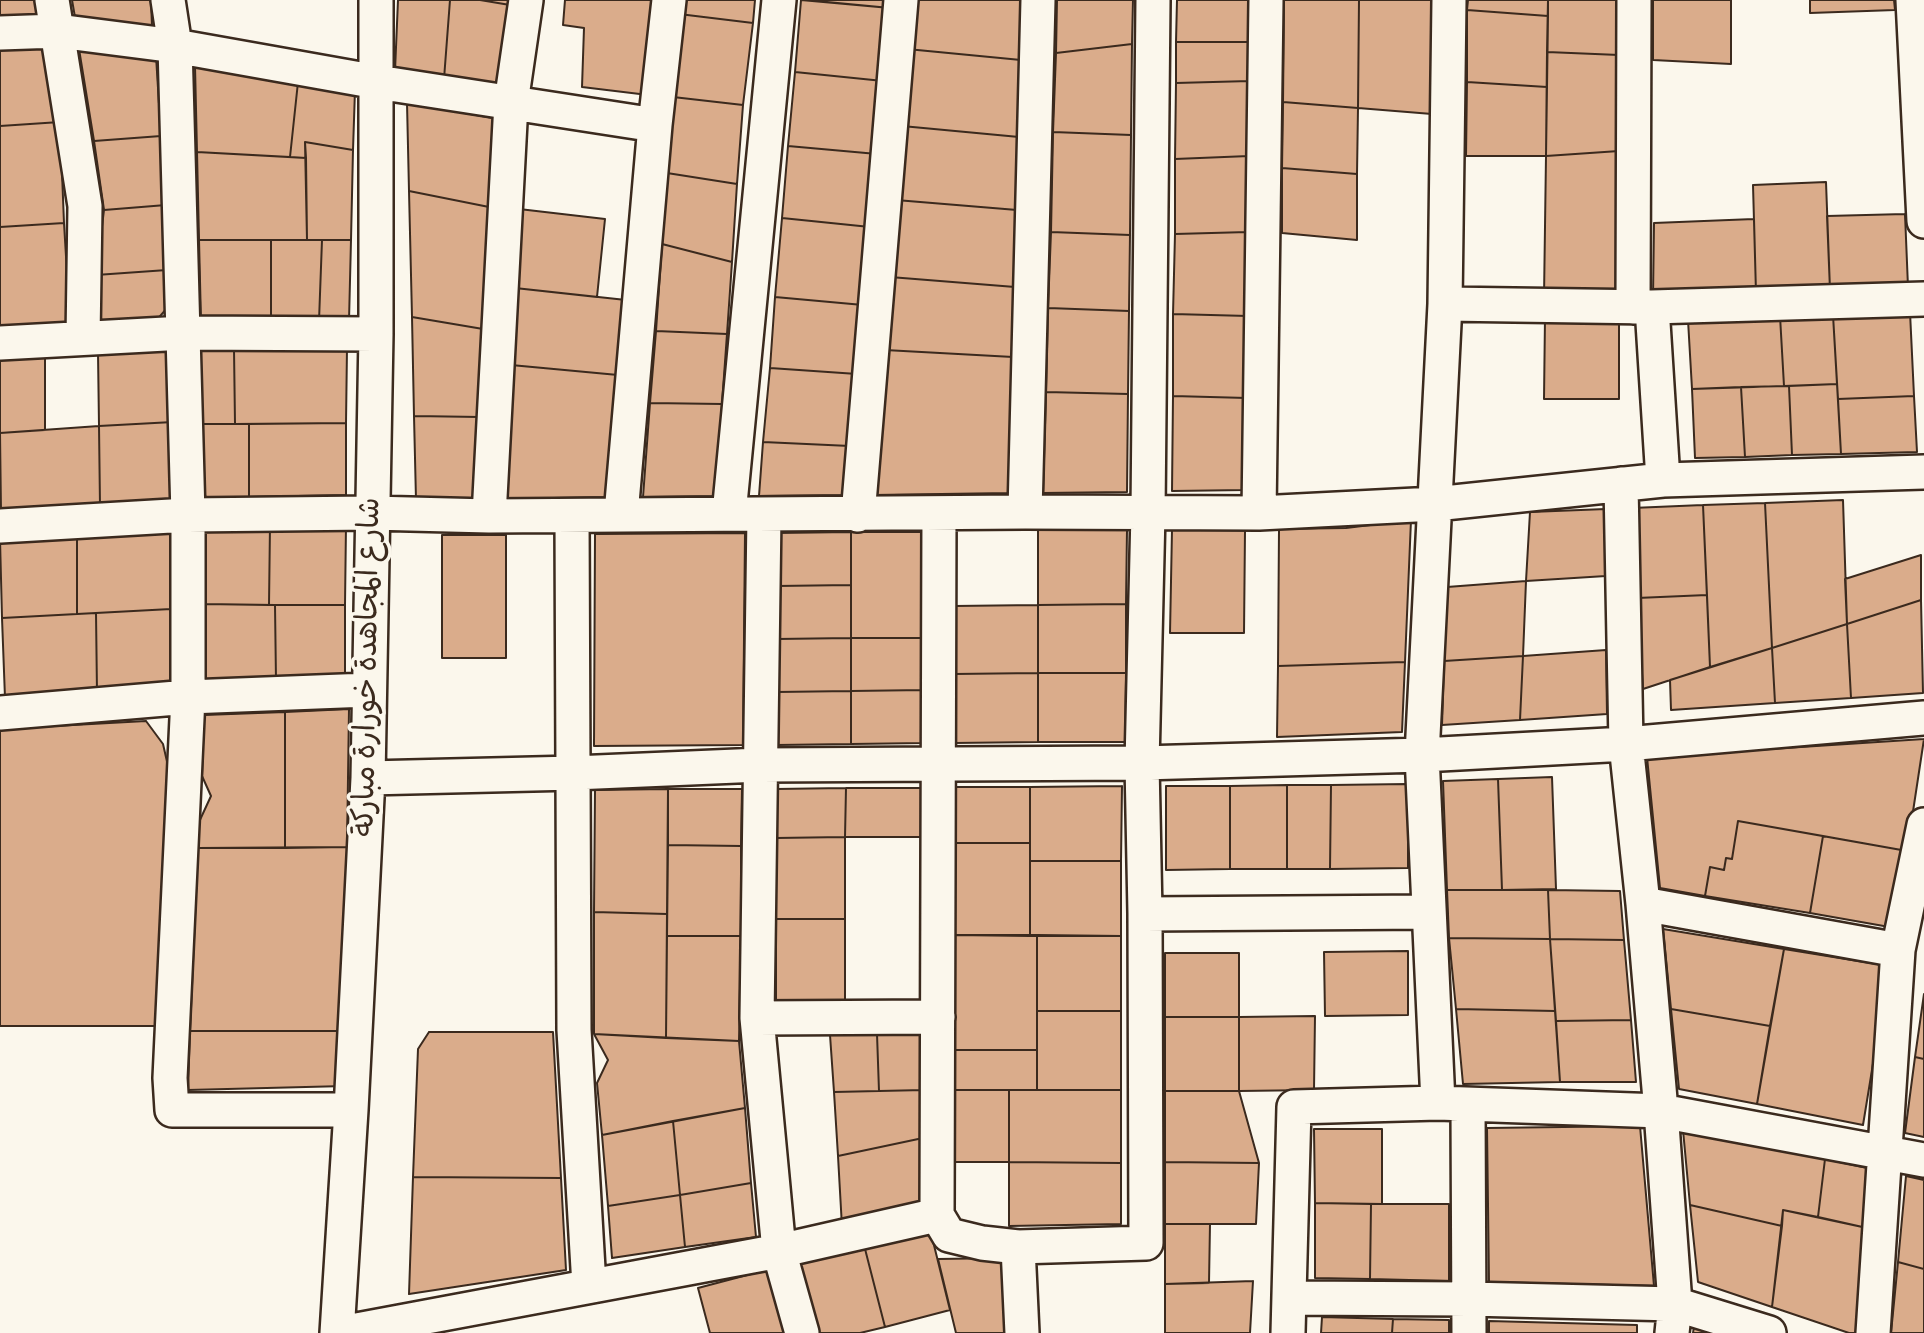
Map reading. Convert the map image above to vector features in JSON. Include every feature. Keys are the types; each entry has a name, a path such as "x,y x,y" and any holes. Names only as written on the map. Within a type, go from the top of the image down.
{"street":[{"path":"168,0 175,46 188,515 188,697 170,1078 172,1111 351,1110"},
{"name":"شارع المجاهدة خورارة مباركة","path":"339,1333 368,778 376,334 376,0"},
{"path":"489,516 510,103 526,0"},
{"path":"621,514 655,125 669,0"},
{"path":"729,514 779,0"},
{"path":"858,515 901,0"},
{"path":"1025,512 1038,0"},
{"path":"939,513 937,1214 949,1235 982,1243 1018,1247 1146,1243 1142,763 1148,513 1153,0"},
{"path":"1259,513 1266,0"},
{"path":"1449,0 1445,304 1422,755 1428,912 1453,1104 1469,1299 1469,1333"},
{"path":"1634,0 1642,307 1663,480"},
{"path":"1913,0 1924,221"},
{"path":"55,16 85,205 83,338"},
{"path":"0,33 55,16 175,46 377,82 655,125"},
{"path":"1445,304 1642,307 1924,299"},
{"path":"0,343 184,333 376,334"},
{"path":"0,526 188,515 371,513 572,516 1259,513 1435,504 1663,480 1924,472"},
{"path":"1621,484 1626,744 1661,1111 1674,1319"},
{"path":"764,515 757,1018 779,1251 802,1333"},
{"path":"572,516 574,1030 589,1286"},
{"path":"0,713 188,697 368,690"},
{"path":"368,778 760,765 1142,763 1422,755 1626,744 1924,718"},
{"path":"1873,1333 1898,950 1924,825"},
{"path":"1643,904 1898,950"},
{"path":"1145,914 1428,912"},
{"path":"757,1018 938,1017"},
{"path":"1288,1333 1294,1107 1453,1104 1661,1111 1924,1160"},
{"path":"339,1333 779,1251 937,1214"},
{"path":"1018,1247 1022,1333"},
{"path":"1289,1298 1469,1299 1674,1319 1769,1333"}],"building":[{"path":"0,0 38,0 41,17 0,19"},
{"path":"72,0 151,0 152,26 76,23"},
{"path":"398,0 450,0 444,79 395,71"},
{"path":"450,0 480,0 510,5 499,88 444,79"},
{"path":"480,0 510,0 510,5"},
{"path":"565,0 659,0 648,95 582,87 584,28 563,25"},
{"path":"680,0 755,0 753,23 679,14"},
{"path":"801,0 890,8 883,81 795,72"},
{"path":"806,0 891,0 890,8"},
{"path":"911,0 1022,0 1021,60 907,49"},
{"path":"1057,0 1133,0 1132,44 1056,53"},
{"path":"1177,0 1251,0 1250,42 1176,42"},
{"path":"1284,0 1359,0 1358,108 1283,102"},
{"path":"1359,0 1433,0 1432,114 1358,108"},
{"path":"1468,0 1548,0 1548,16 1467,10"},
{"path":"1548,0 1619,0 1619,55 1547,52"},
{"path":"1653,0 1731,0 1731,64 1653,60"},
{"path":"1810,0 1894,0 1895,10 1810,13"},
{"path":"1467,10 1548,16 1547,87 1467,82"},
{"path":"679,14 753,23 743,105 673,97"},
{"path":"1176,42 1250,42 1250,81 1176,83"},
{"path":"1132,44 1131,135 1053,132 1056,53"},
{"path":"45,47 60,122 0,126 0,50"},
{"path":"79,49 156,56 161,136 94,141"},
{"path":"907,49 1021,60 1019,137 902,126"},
{"path":"1547,52 1619,55 1619,151 1546,156"},
{"path":"195,66 298,82 290,157 197,152"},
{"path":"795,72 883,81 877,154 788,146"},
{"path":"1250,81 1249,156 1175,159 1176,83"},
{"path":"298,82 355,90 353,150 305,142 306,158 290,157"},
{"path":"1467,82 1547,87 1546,156 1466,156"},
{"path":"673,97 743,105 737,184 667,173"},
{"path":"1283,102 1358,108 1357,174 1282,168"},
{"path":"407,103 493,118 489,207 409,191"},
{"path":"60,122 64,223 0,227 0,126"},
{"path":"902,126 1019,137 1017,210 896,200"},
{"path":"1053,132 1131,135 1130,235 1051,232"},
{"path":"161,136 166,205 104,210 94,141"},
{"path":"305,142 353,150 351,240 307,240"},
{"path":"788,146 877,154 870,227 782,218"},
{"path":"1619,151 1618,298 1544,297 1546,156"},
{"path":"197,152 306,158 307,240 199,240"},
{"path":"1249,156 1248,232 1175,234 1175,159"},
{"path":"1282,168 1357,174 1357,240 1282,233"},
{"path":"667,173 737,184 732,262 662,244"},
{"path":"1826,182 1830,290 1756,293 1753,185"},
{"path":"409,191 489,207 483,329 412,317"},
{"path":"896,200 1017,210 1015,287 890,277"},
{"path":"166,205 167,270 96,275 104,210"},
{"path":"519,209 605,219 597,297 515,288"},
{"path":"1905,214 1908,287 1830,290 1827,216"},
{"path":"782,218 870,227 863,305 775,297"},
{"path":"1754,219 1756,293 1653,297 1654,223"},
{"path":"64,223 70,323 0,327 0,227"},
{"path":"1051,232 1130,235 1129,311 1048,308"},
{"path":"1248,232 1248,316 1173,314 1175,234"},
{"path":"199,240 271,240 271,321 201,322"},
{"path":"271,240 322,240 319,321 271,321"},
{"path":"322,240 351,240 349,321 319,321"},
{"path":"662,244 732,262 727,334 656,331"},
{"path":"167,270 168,307 155,322 96,322 96,275"},
{"path":"890,277 1015,287 1013,357 885,350"},
{"path":"515,288 626,300 618,375 511,365"},
{"path":"775,297 863,305 857,374 770,368"},
{"path":"1048,308 1129,311 1128,394 1046,392"},
{"path":"1910,312 1914,396 1838,399 1833,315"},
{"path":"1173,314 1248,316 1247,398 1173,396"},
{"path":"1833,315 1837,384 1784,386 1780,316"},
{"path":"1780,316 1784,386 1692,389 1688,320"},
{"path":"412,317 483,329 480,417 414,416"},
{"path":"1545,317 1619,318 1619,399 1544,399"},
{"path":"656,331 727,334 722,404 650,403"},
{"path":"347,348 346,423 235,424 234,349"},
{"path":"200,349 234,349 235,424 201,424"},
{"path":"173,350 173,422 99,426 98,353"},
{"path":"885,350 1013,357 1009,493 874,495"},
{"path":"45,355 45,430 0,433 0,357"},
{"path":"511,365 618,375 605,497 503,499"},
{"path":"770,368 857,374 850,446 763,442"},
{"path":"1837,384 1841,454 1792,455 1789,386"},
{"path":"1789,386 1792,455 1745,457 1741,387"},
{"path":"1741,387 1745,457 1695,458 1692,389"},
{"path":"1046,392 1128,394 1127,492 1043,493"},
{"path":"1173,396 1247,398 1246,490 1172,491"},
{"path":"1914,396 1917,452 1841,454 1838,399"},
{"path":"650,403 722,404 717,496 643,497"},
{"path":"414,416 480,417 475,499 416,500"},
{"path":"173,422 173,502 100,506 99,426"},
{"path":"346,423 346,495 249,497 249,424"},
{"path":"201,424 249,424 249,497 202,497"},
{"path":"99,426 100,506 1,512 0,433"},
{"path":"763,442 850,446 846,495 759,496"},
{"path":"1843,500 1847,624 1772,648 1765,503"},
{"path":"1765,503 1772,648 1710,667 1703,505"},
{"path":"1703,505 1707,595 1637,598 1632,508"},
{"path":"1606,509 1606,576 1526,581 1530,512"},
{"path":"1411,520 1405,662 1278,666 1279,529 1346,528"},
{"path":"270,525 346,525 345,605 269,605"},
{"path":"270,525 269,605 204,604 203,526"},
{"path":"171,528 171,609 77,614 77,534"},
{"path":"1038,530 1127,530 1126,604 1038,605"},
{"path":"1172,530 1245,530 1244,633 1170,633"},
{"path":"851,532 925,532 925,638 851,638"},
{"path":"851,532 851,585 777,586 777,533"},
{"path":"745,533 743,745 594,746 595,534"},
{"path":"77,534 77,614 2,618 0,539"},
{"path":"442,535 506,535 506,658 442,658"},
{"path":"1921,555 1921,600 1847,624 1845,579"},
{"path":"1526,581 1523,656 1444,661 1447,587"},
{"path":"851,585 851,638 777,639 777,586"},
{"path":"1707,595 1710,667 1643,689 1637,598"},
{"path":"1921,600 1923,693 1851,698 1847,624"},
{"path":"204,604 275,605 276,681 205,683"},
{"path":"1126,604 1126,673 1038,673 1038,605"},
{"path":"275,605 345,605 345,679 276,681"},
{"path":"1038,605 1038,673 954,674 954,606"},
{"path":"171,609 172,690 97,693 96,613"},
{"path":"96,613 97,693 5,698 2,618"},
{"path":"1847,624 1851,698 1775,703 1772,648"},
{"path":"851,638 851,691 777,692 777,639"},
{"path":"851,638 925,638 925,690 851,691"},
{"path":"1772,648 1775,703 1671,710 1670,680"},
{"path":"1606,650 1607,714 1520,720 1523,656"},
{"path":"1523,656 1520,720 1442,725 1444,661"},
{"path":"1405,662 1402,732 1277,737 1278,666"},
{"path":"1038,673 1038,742 954,743 954,674"},
{"path":"1038,673 1126,673 1125,742 1038,742"},
{"path":"925,690 925,743 851,744 851,691"},
{"path":"851,691 851,744 777,745 777,692"},
{"path":"349,709 347,847 285,848 285,712"},
{"path":"285,712 285,848 198,848 199,822 211,796 202,776 204,715"},
{"path":"146,721 163,744 168,766 159,1026 0,1026 0,729"},
{"path":"1924,739 1907,851 1738,821 1732,859 1726,858 1724,870 1710,867 1705,896 1660,888 1647,757"},
{"path":"1552,777 1556,889 1502,890 1498,779"},
{"path":"1498,779 1502,890 1447,890 1443,781"},
{"path":"1408,784 1408,868 1330,869 1331,785"},
{"path":"1287,785 1331,785 1330,869 1287,869"},
{"path":"1287,785 1287,869 1230,869 1230,786"},
{"path":"1122,786 1121,861 1030,861 1030,787"},
{"path":"1166,786 1230,786 1230,869 1166,870"},
{"path":"954,787 1030,787 1030,843 954,843"},
{"path":"846,788 925,788 924,837 845,837"},
{"path":"846,788 845,837 776,838 776,789"},
{"path":"668,789 742,789 741,846 668,845"},
{"path":"668,789 667,914 594,912 595,790"},
{"path":"1738,821 1823,836 1810,913 1705,896 1710,867 1724,870 1726,858 1732,859"},
{"path":"1823,836 1907,851 1895,928 1810,913"},
{"path":"845,837 845,919 776,919 776,838"},
{"path":"954,843 1030,843 1030,936 954,935"},
{"path":"668,845 741,846 741,936 667,936"},
{"path":"347,847 346,1031 190,1031 198,848"},
{"path":"1030,861 1121,861 1121,936 1030,936"},
{"path":"1447,890 1548,890 1550,939 1449,938"},
{"path":"1548,890 1620,891 1624,940 1550,939"},
{"path":"594,912 667,914 666,1038 594,1034"},
{"path":"776,919 845,919 845,1000 776,1001"},
{"path":"1663,929 1784,949 1770,1026 1671,1009"},
{"path":"954,935 1037,935 1037,1050 953,1050"},
{"path":"1037,935 1121,936 1121,1011 1037,1011"},
{"path":"667,936 741,936 739,1041 666,1038"},
{"path":"1449,938 1550,939 1555,1011 1456,1009"},
{"path":"1550,939 1624,940 1631,1020 1556,1021"},
{"path":"1784,949 1889,966 1863,1125 1757,1104"},
{"path":"1408,951 1408,1015 1325,1016 1324,952"},
{"path":"1165,953 1239,953 1239,1017 1165,1017"},
{"path":"1924,994 1924,1059 1915,1057"},
{"path":"1456,1009 1555,1011 1560,1082 1463,1084"},
{"path":"1671,1009 1770,1026 1757,1104 1679,1089"},
{"path":"1037,1011 1121,1011 1121,1090 1037,1090"},
{"path":"1315,1016 1314,1090 1239,1091 1239,1017"},
{"path":"1165,1017 1239,1017 1239,1091 1165,1091"},
{"path":"1631,1020 1636,1082 1560,1082 1556,1021"},
{"path":"190,1031 346,1031 345,1086 188,1090"},
{"path":"429,1032 553,1032 561,1178 413,1177 418,1049"},
{"path":"594,1034 739,1041 745,1108 602,1135 597,1083 608,1060"},
{"path":"877,1034 879,1091 834,1092 830,1035"},
{"path":"877,1034 924,1034 924,1090 879,1091"},
{"path":"953,1050 1037,1050 1037,1090 953,1090"},
{"path":"1915,1057 1924,1059 1924,1137 1905,1133"},
{"path":"924,1090 923,1138 838,1156 834,1092"},
{"path":"953,1090 1009,1090 1009,1162 953,1162"},
{"path":"1009,1090 1121,1090 1121,1163 1009,1162"},
{"path":"1165,1091 1239,1091 1259,1163 1165,1162"},
{"path":"745,1108 751,1183 680,1195 673,1121"},
{"path":"673,1121 680,1195 608,1206 602,1135"},
{"path":"1640,1126 1654,1286 1489,1282 1487,1128"},
{"path":"1314,1129 1382,1129 1382,1204 1315,1203"},
{"path":"1683,1130 1825,1159 1818,1217 1783,1210 1782,1226 1690,1205"},
{"path":"923,1138 923,1206 842,1227 838,1156"},
{"path":"1825,1159 1872,1169 1867,1228 1818,1217"},
{"path":"1009,1162 1121,1163 1121,1224 1009,1226"},
{"path":"1165,1162 1259,1163 1256,1224 1165,1224"},
{"path":"1906,1176 1924,1180 1924,1269 1898,1262"},
{"path":"413,1177 561,1178 566,1270 409,1294"},
{"path":"751,1183 756,1237 685,1247 680,1195"},
{"path":"680,1195 685,1247 612,1258 608,1206"},
{"path":"1315,1203 1371,1204 1370,1279 1315,1278"},
{"path":"1371,1204 1449,1204 1449,1281 1370,1279"},
{"path":"1690,1205 1782,1226 1772,1307 1698,1282"},
{"path":"1783,1210 1867,1228 1856,1333 1772,1307"},
{"path":"1165,1224 1210,1224 1209,1283 1165,1284"},
{"path":"930,1229 950,1310 885,1327 864,1245"},
{"path":"864,1245 885,1327 860,1333 817,1333 799,1262"},
{"path":"1006,1258 1008,1333 956,1333 938,1259"},
{"path":"1898,1262 1924,1269 1924,1333 1891,1333"},
{"path":"770,1269 786,1333 710,1333 698,1288"},
{"path":"1253,1281 1250,1333 1165,1333 1165,1284"},
{"path":"1322,1317 1393,1319 1392,1333 1321,1333"},
{"path":"1393,1319 1449,1320 1449,1333 1392,1333"},
{"path":"1489,1321 1637,1325 1637,1333 1489,1333"},
{"path":"1694,1327 1712,1333 1693,1333"}]}
